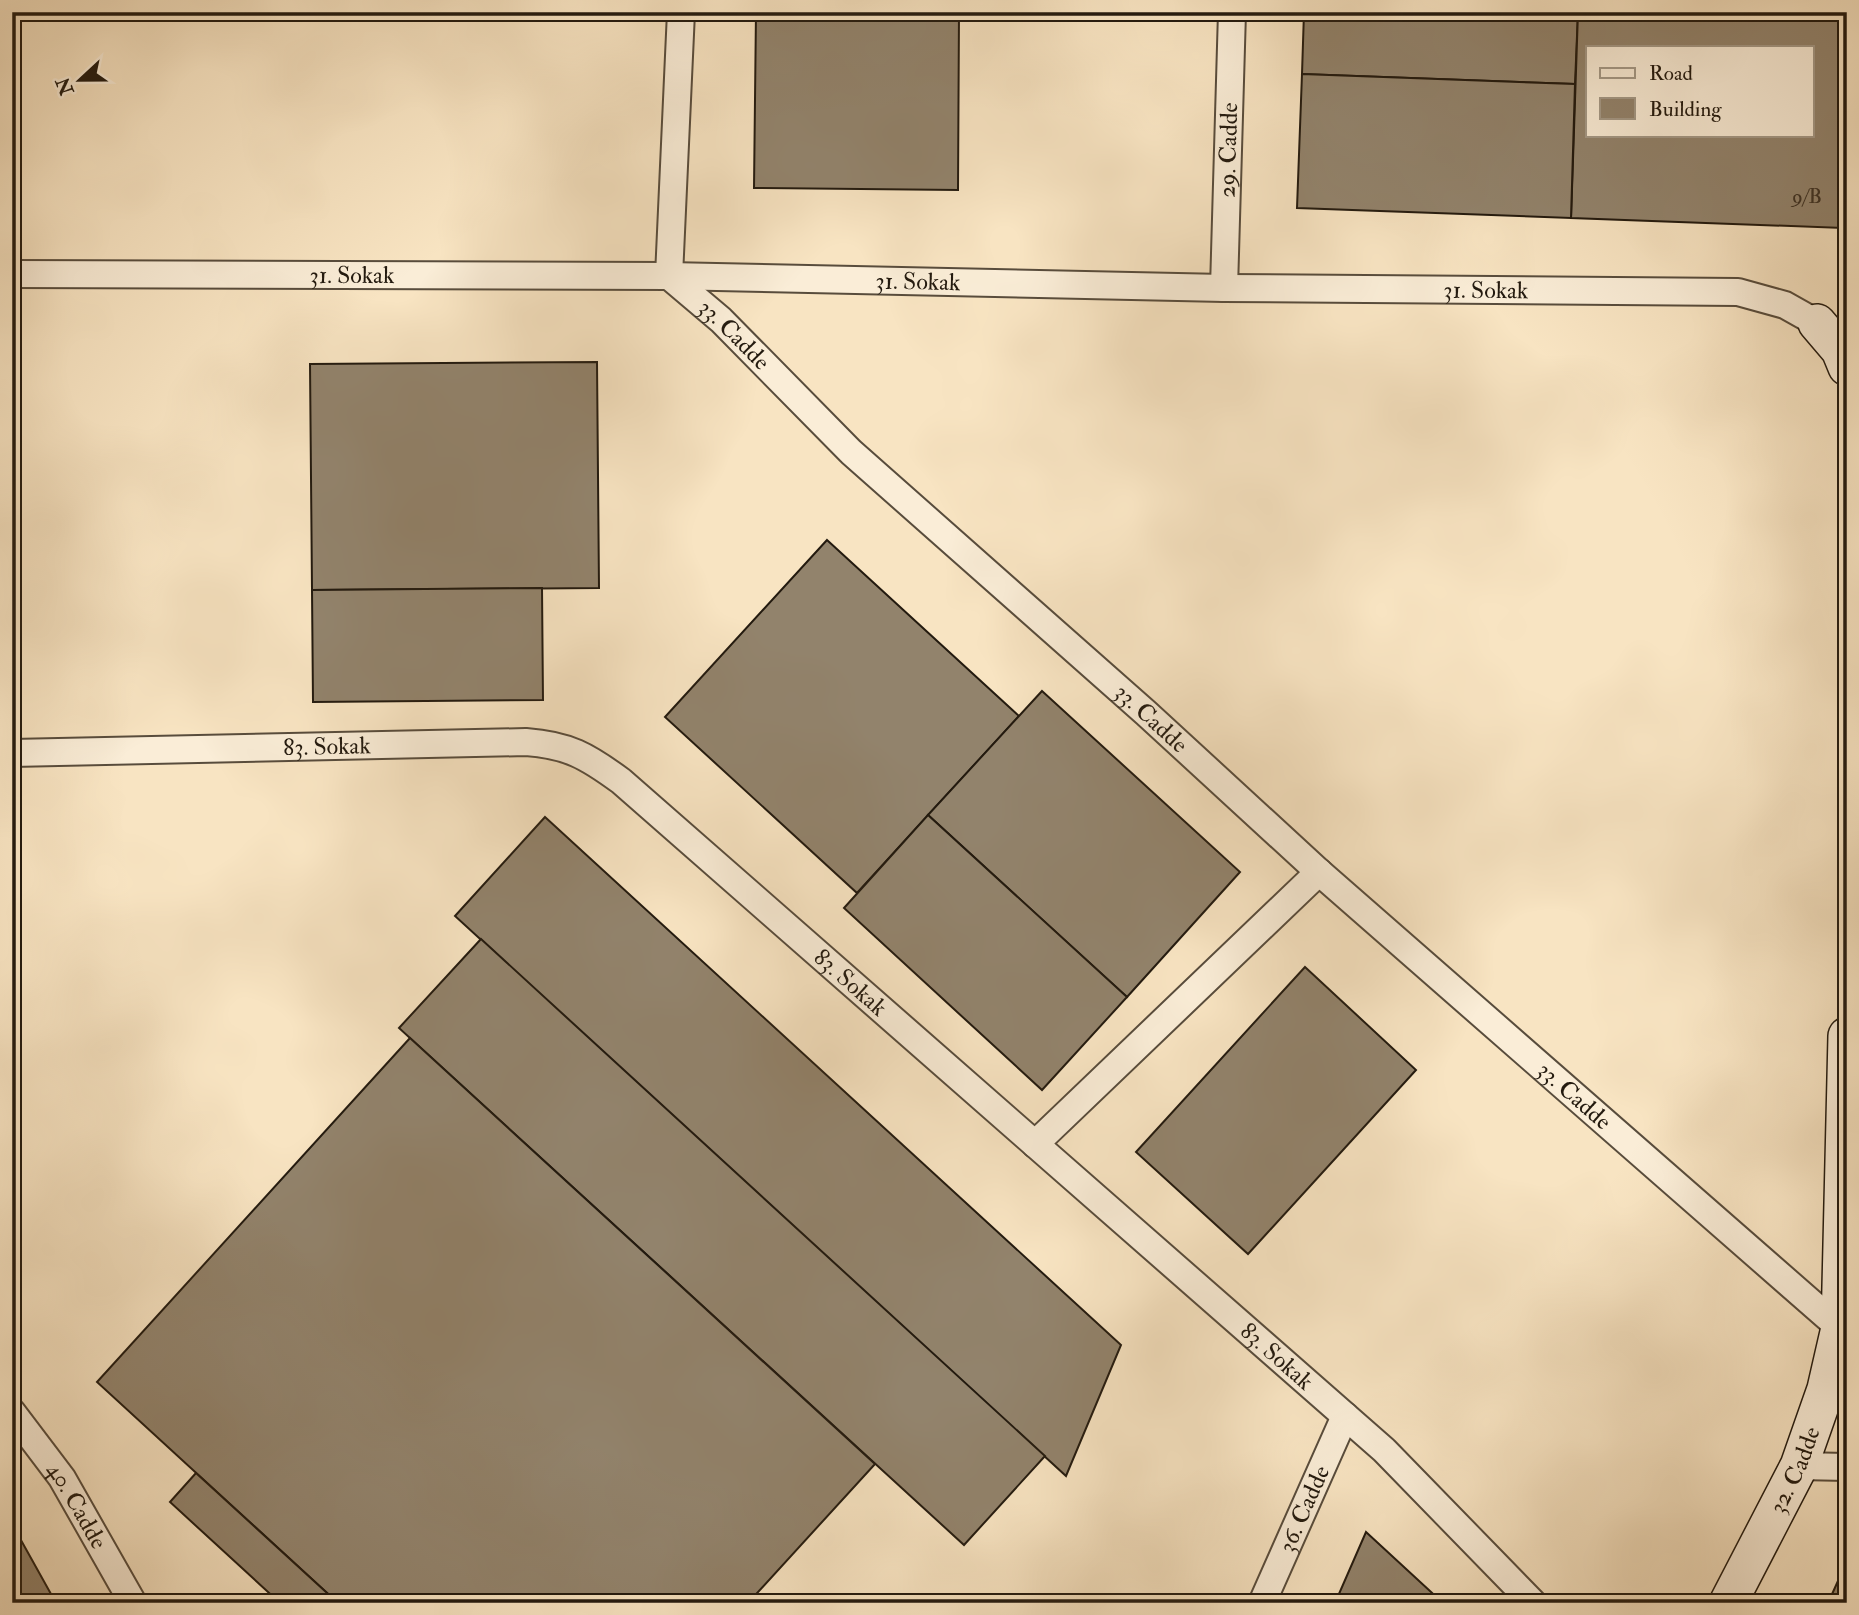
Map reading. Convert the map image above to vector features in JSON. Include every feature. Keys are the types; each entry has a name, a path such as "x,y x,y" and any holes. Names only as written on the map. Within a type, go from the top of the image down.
{"street":[{"path":"669,276 681,12"},
{"name":"29. Cadde","path":"1224,288 1232,12"},
{"name":"31. Sokak","path":"12,274 669,276 1224,288 1738,292 1785,304 1817,323"},
{"name":"33. Cadde","path":"669,276 722,320 851,452 1146,713 1319,873 1840,1328"},
{"path":"1817,323 1840,351 1847,367"},
{"name":"83. Sokak","path":"12,753 526,742 570,748 591,759 621,781 1384,1450 1533,1603"},
{"path":"1035,1144 1319,873"},
{"name":"32. Cadde","path":"1728,1603 1799,1465 1826,1389 1840,1328 1847,1036"},
{"name":"40. Cadde","path":"12,1412 62,1478 132,1603"},
{"name":"36. Cadde","path":"1262,1603 1345,1416"},
{"path":"1799,1465 1847,1467"}],"building":[{"path":"756,12 959,12 958,190 754,188"},
{"path":"1304,12 1578,12 1575,84 1302,74"},
{"path":"1578,12 1847,12 1843,228 1571,218"},
{"path":"1302,74 1575,84 1571,218 1297,208"},
{"path":"597,362 599,588 312,590 310,364"},
{"path":"827,540 1019,716 857,893 665,717"},
{"path":"542,588 543,700 313,702 312,590"},
{"path":"1042,691 1240,872 1127,997 928,815"},
{"path":"928,815 1127,997 1042,1090 844,908"},
{"path":"545,817 1121,1345 1066,1476 455,916"},
{"path":"481,939 1045,1456 964,1545 399,1028"},
{"path":"1305,967 1416,1070 1248,1254 1136,1152"},
{"path":"410,1038 875,1464 748,1603 338,1603 97,1382"},
{"path":"196,1473 338,1603 280,1603 170,1502"},
{"path":"12,1524 56,1603 12,1603"},
{"path":"1366,1532 1443,1603 1335,1603"},
{"path":"1847,1561 1847,1603 1828,1603"}]}
